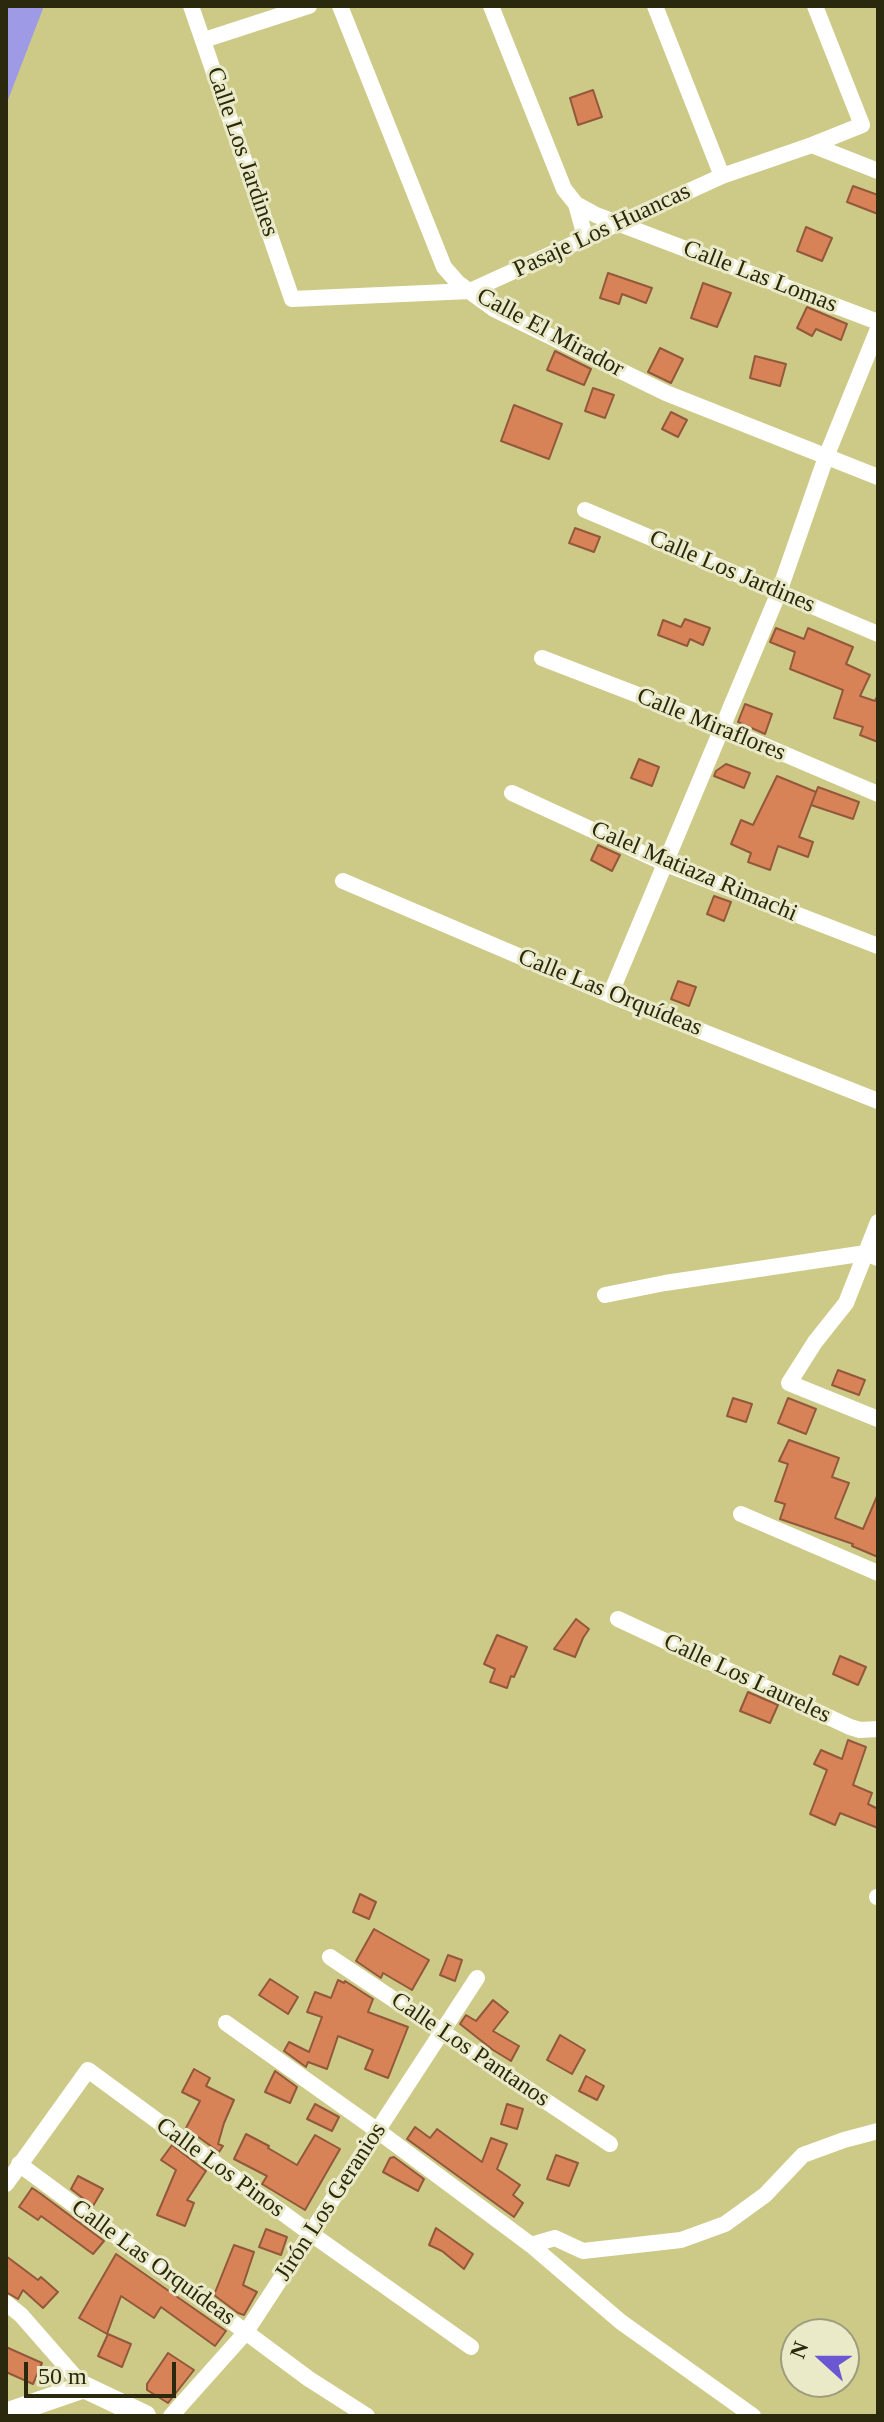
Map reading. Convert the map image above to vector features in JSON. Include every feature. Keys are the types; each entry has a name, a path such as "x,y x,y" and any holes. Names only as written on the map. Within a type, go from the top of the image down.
{"street":[{"name":"Calle Los Jardines","path":"191,6 292,299"},
{"path":"204,40 309,6"},
{"name":"Calle El Mirador","path":"340,6 444,267 458,283 494,309 666,393 878,477"},
{"path":"491,6 564,189 576,204 586,240"},
{"path":"655,6 722,176"},
{"name":"Pasaje Los Huancas","path":"292,299 470,291 722,176 862,125 815,6"},
{"path":"812,145 878,171"},
{"name":"Calle Las Lomas","path":"576,204 619,224 878,322"},
{"path":"610,995 779,592 826,457 878,329"},
{"name":"Calle Los Jardines","path":"585,510 878,634"},
{"name":"Calle Miraflores","path":"542,658 721,727 878,794"},
{"name":"Calel Matiaza Rimachi","path":"512,793 666,864 878,946"},
{"name":"Calle Las Orquídeas","path":"343,881 610,995 878,1101"},
{"path":"878,1222 872,1256 846,1303 815,1342 789,1383 878,1419"},
{"path":"605,1295 665,1283 872,1256"},
{"path":"741,1514 878,1573"},
{"name":"Calle Los Laureles","path":"618,1619 850,1727 878,1729"},
{"name":"Calle Los Pantanos","path":"330,1957 610,2144"},
{"name":"Jirón Los Geranios","path":"171,2416 246,2332 477,1978"},
{"path":"226,2023 531,2245 621,2322 753,2416"},
{"name":"Calle Los Pinos","path":"19,2164 88,2070 471,2347"},
{"path":"531,2245 555,2238 583,2251 681,2240 725,2224 765,2195 803,2155 878,2131"},
{"path":"6,2184 19,2164"},
{"name":"Calle Las Orquídeas","path":"19,2164 309,2379 367,2416"},
{"path":"6,2303 21,2315 84,2387 145,2416"},
{"path":"6,2414 84,2387"}],"shaded area":[{"path":"6,6 44,6 6,105"}],"building":[{"path":"593,90 602,117 578,125 570,98"},
{"path":"853,186 878,195 878,214 847,202"},
{"path":"806,227 832,238 822,261 797,251"},
{"path":"608,273 652,288 646,303 622,294 619,304 600,298"},
{"path":"703,283 731,293 717,327 691,318"},
{"path":"807,307 847,324 841,340 816,329 812,336 797,328"},
{"path":"660,348 683,359 671,383 648,372"},
{"path":"555,351 591,369 584,385 547,370"},
{"path":"755,356 786,364 780,386 750,378"},
{"path":"593,388 614,395 605,418 585,411"},
{"path":"514,405 562,424 549,459 501,441"},
{"path":"671,412 687,420 678,437 662,429"},
{"path":"575,528 600,537 594,552 569,543"},
{"path":"685,619 710,628 703,645 690,639 687,646 658,635 663,620 681,627"},
{"path":"776,628 804,639 808,628 853,647 846,664 870,675 860,696 875,701 878,695 878,742 860,735 863,727 834,718 843,690 790,669 795,652 770,642"},
{"path":"745,704 772,714 765,734 738,722"},
{"path":"639,759 659,767 652,786 631,778"},
{"path":"726,764 750,773 744,788 714,776"},
{"path":"777,776 816,792 799,837 813,842 808,857 778,846 770,870 748,862 751,853 731,844 741,820 753,825"},
{"path":"818,787 859,802 853,819 811,805"},
{"path":"598,845 620,855 612,871 591,860"},
{"path":"714,896 731,902 724,921 707,914"},
{"path":"678,981 696,987 689,1006 671,999"},
{"path":"838,1370 865,1380 859,1395 832,1385"},
{"path":"733,1398 752,1404 746,1422 727,1416"},
{"path":"788,1398 816,1409 806,1434 778,1423"},
{"path":"789,1440 839,1458 832,1477 849,1483 835,1518 863,1529 878,1494 878,1557 853,1544 780,1519 785,1504 775,1501 788,1464 779,1461"},
{"path":"576,1619 589,1629 575,1657 554,1649"},
{"path":"497,1635 527,1647 507,1688 490,1682 495,1669 484,1664"},
{"path":"840,1656 866,1667 858,1685 833,1674"},
{"path":"748,1692 778,1705 770,1723 740,1711"},
{"path":"848,1740 866,1747 853,1785 872,1793 868,1804 878,1809 878,1828 840,1813 835,1825 810,1814 827,1770 814,1764 821,1750 842,1759"},
{"path":"360,1894 376,1902 369,1919 353,1912"},
{"path":"374,1929 429,1960 412,1990 383,1973 381,1978 356,1961"},
{"path":"448,1955 462,1960 455,1981 440,1975"},
{"path":"270,1979 298,1997 288,2014 259,1995"},
{"path":"338,1980 345,1981 373,1999 368,2012 408,2027 388,2078 365,2069 373,2050 338,2036 327,2069 308,2062 306,2067 284,2051 289,2042 309,2052 322,2017 307,2012 315,1992 331,1998"},
{"path":"493,2000 508,2012 493,2031 519,2046 511,2061 460,2024 466,2015 476,2021"},
{"path":"560,2035 585,2050 572,2074 547,2060"},
{"path":"194,2069 210,2078 206,2086 234,2100 224,2123 218,2144 223,2146 219,2152 186,2128 200,2101 182,2092"},
{"path":"275,2071 297,2087 290,2103 265,2092"},
{"path":"586,2076 604,2086 597,2100 579,2091"},
{"path":"315,2104 339,2117 332,2131 307,2119"},
{"path":"507,2104 523,2109 517,2129 501,2124"},
{"path":"415,2127 430,2138 437,2129 482,2162 491,2138 507,2144 497,2169 520,2185 513,2195 523,2203 514,2217 407,2139"},
{"path":"246,2134 297,2165 315,2135 340,2149 305,2210 262,2184 267,2176 234,2159"},
{"path":"172,2145 206,2171 187,2200 194,2203 185,2226 157,2215 176,2170 161,2160"},
{"path":"556,2155 578,2163 569,2186 547,2179"},
{"path":"394,2157 424,2179 418,2191 383,2172 390,2158"},
{"path":"78,2176 103,2189 93,2206 71,2189"},
{"path":"32,2188 104,2241 93,2254 41,2216 38,2220 19,2207"},
{"path":"436,2228 473,2254 464,2269 442,2251 429,2245"},
{"path":"266,2229 287,2237 281,2255 259,2247"},
{"path":"234,2245 254,2252 243,2285 257,2292 244,2315 214,2295"},
{"path":"116,2254 226,2331 215,2346 161,2307 154,2318 121,2296 107,2334 79,2318"},
{"path":"6,2256 38,2280 41,2277 58,2292 43,2308 23,2290 18,2299 6,2292"},
{"path":"108,2334 131,2344 122,2367 98,2356"},
{"path":"6,2347 42,2363 33,2384 6,2372"},
{"path":"168,2353 194,2370 168,2403 147,2390 147,2384"}]}
